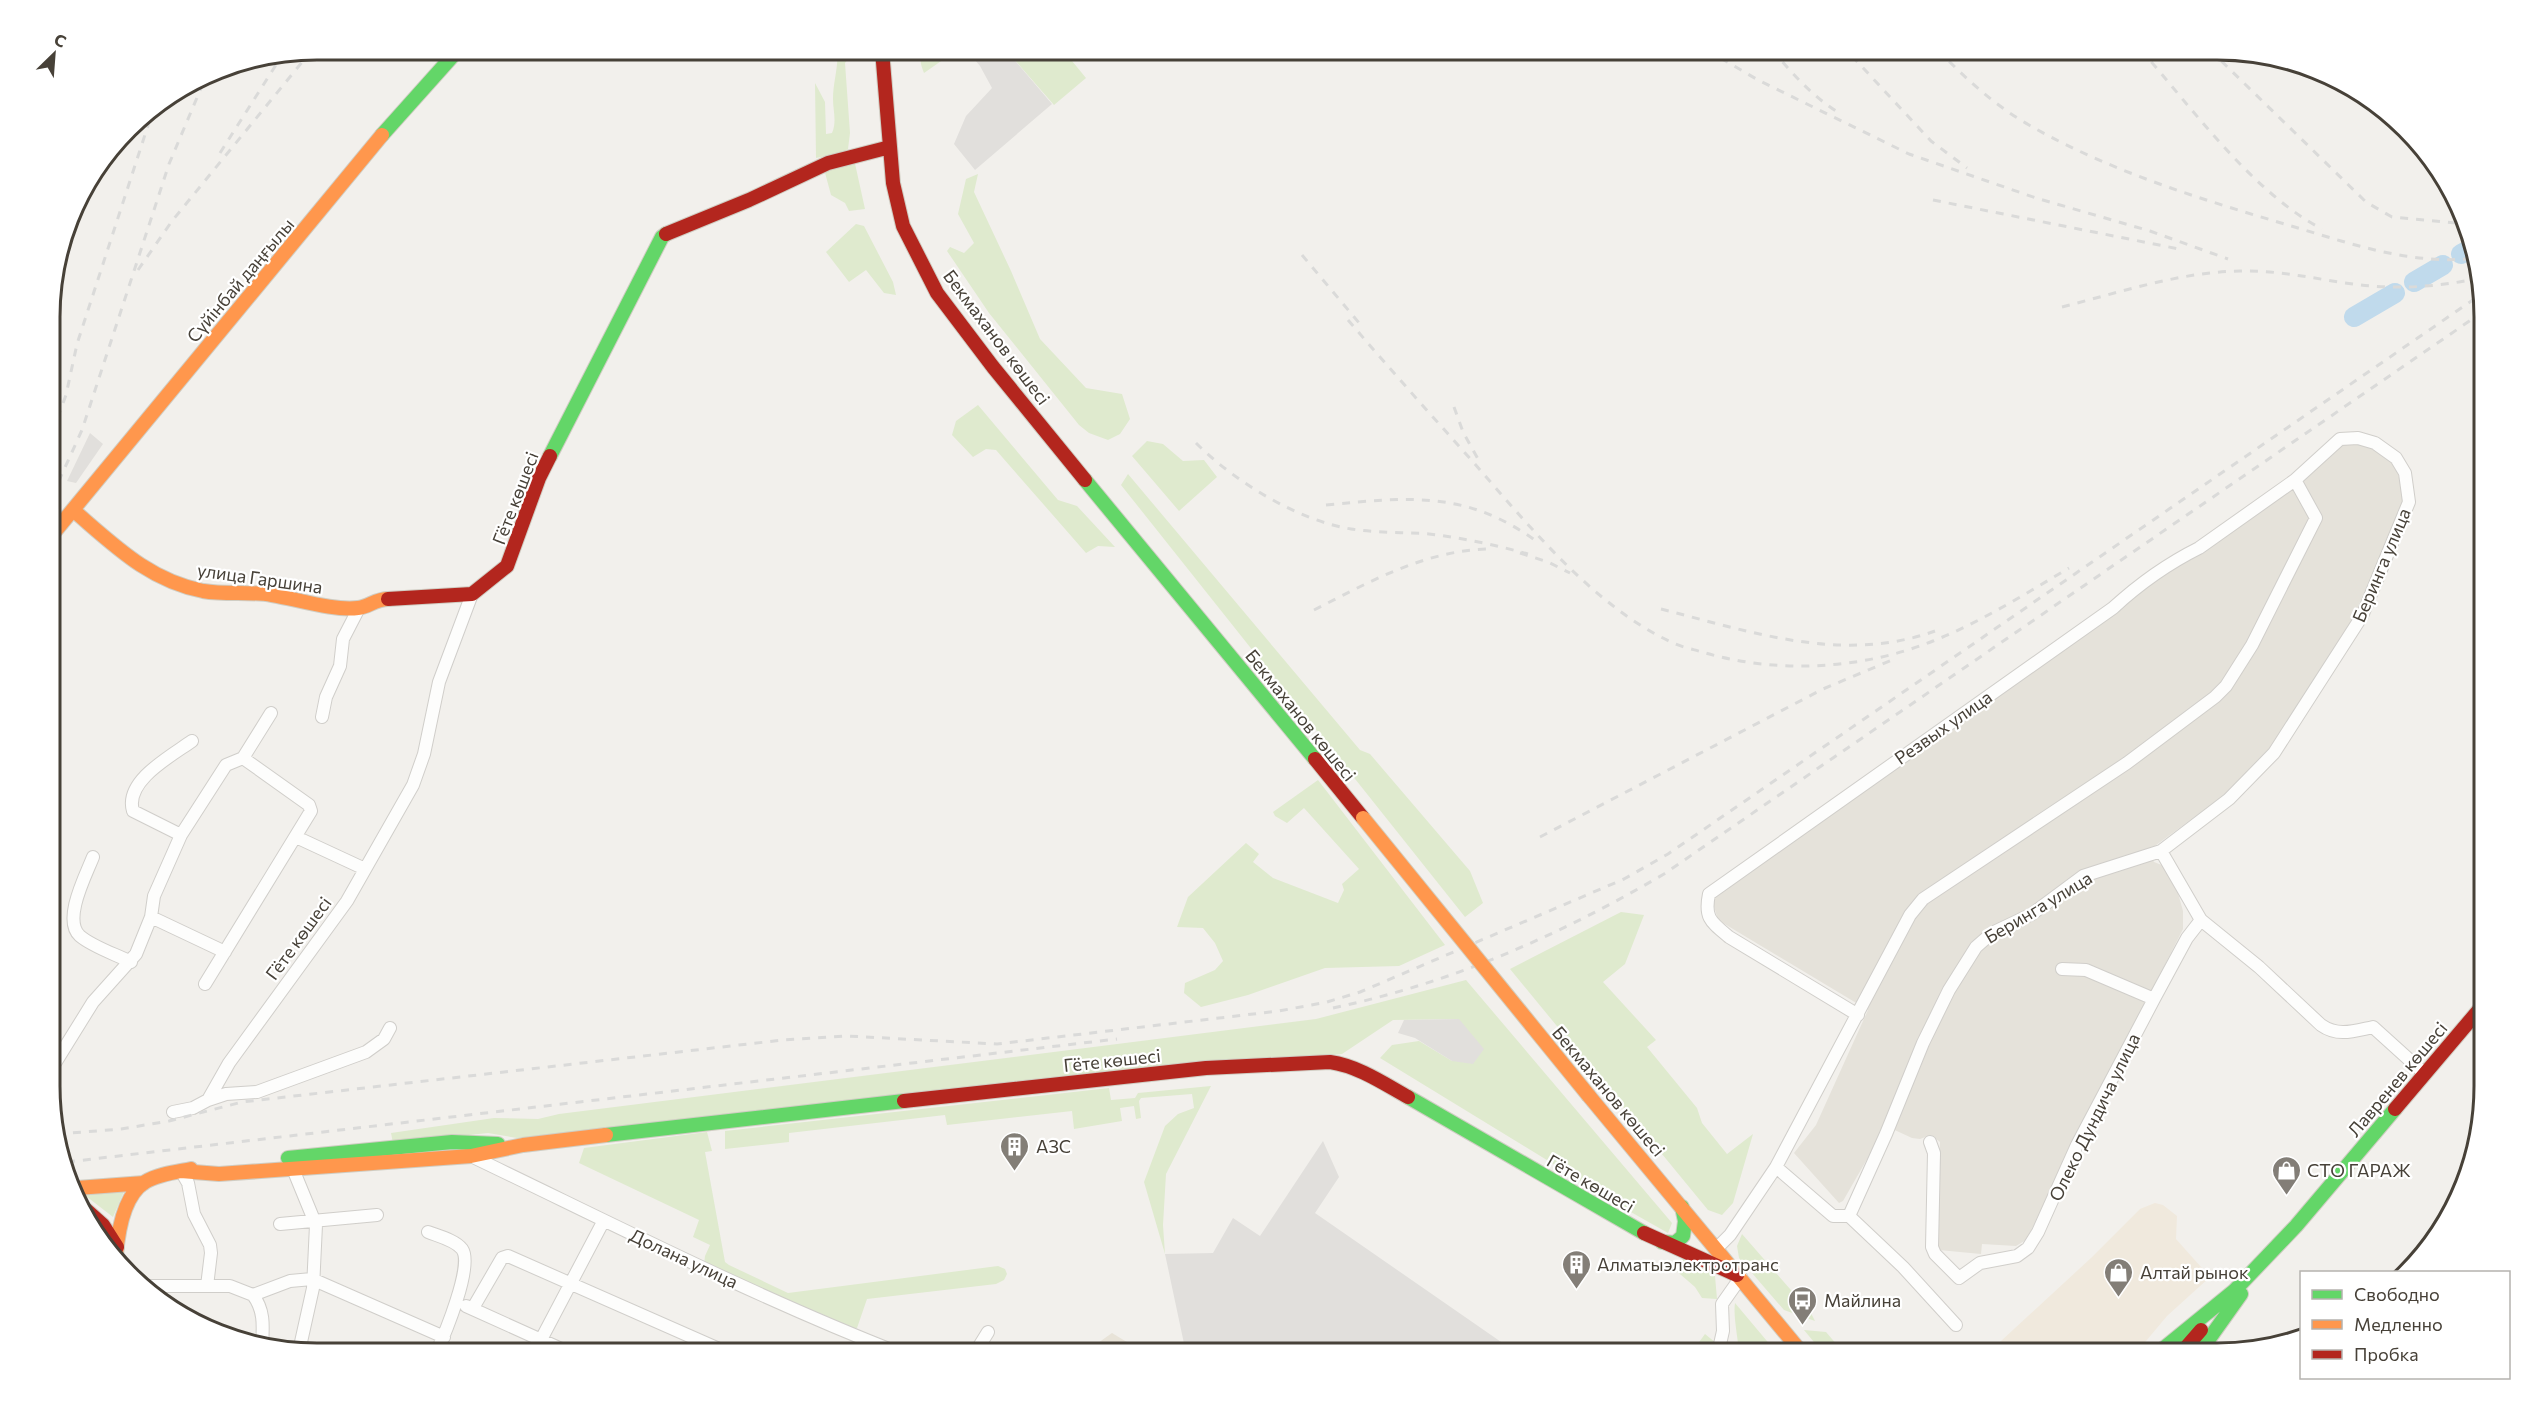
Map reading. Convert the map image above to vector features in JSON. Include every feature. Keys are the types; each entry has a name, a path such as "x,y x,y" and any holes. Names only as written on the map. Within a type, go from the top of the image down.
{"main road":[{"name":"Сүйінбай даңғылы","path":"60,525 408,104 449,60"},
{"name":"Бекмаханов көшесі","path":"883,60 895,192 903,226 937,292 993,367 1794,1343"},
{"name":"Гёте көшесі","path":"472,594 507,567 539,478 662,237 669,231 749,200 828,163 890,147"},
{"name":"улица Гаршина","path":"73,510 137,565 176,584 205,591 268,594 339,607 359,608 379,600 472,594"},
{"name":"Лавренев көшесі","path":"2170,1343 2234,1291 2266,1259 2474,1016"},
{"name":"Гёте көшесі","path":"181,1171 219,1174 471,1156 523,1145 739,1119 1194,1070 1330,1062 1343,1064 1371,1077 1636,1229 1741,1277"},
{"name":"Гёте көшесі","path":"81,1188 144,1183 181,1171 219,1164 452,1142 523,1145"},
{"path":"117,1247 123,1218 144,1183"},
{"path":"1662,1242 1675,1242 1683,1236 1685,1221 1682,1206"},
{"path":"97,1220 103,1225 110,1238"},
{"name":"Лавренев көшесі","path":"2206,1343 2266,1259"},
{"path":"2190,1343 2234,1291"}],"street":[{"name":"Беринга улица","path":"1849,1216 1923,1043 1949,990 1976,947 1992,933 2032,914 2083,876 2161,851 2229,799 2274,753 2362,616 2409,502 2405,473 2396,458 2375,443 2358,438 2340,439"},
{"name":"Резвых улица","path":"1858,1015 1729,937 1710,921 1706,908 1709,894 2113,608 2125,597 2295,480 2340,439"},
{"path":"1717,1248 1730,1235 1776,1167 1910,915 1923,899 2127,763 2215,697 2226,686 2252,645 2316,518 2295,480"},
{"name":"Гёте көшесі","path":"208,1100 229,1063 347,901 413,785 424,754 439,682 472,594"},
{"path":"322,717 326,698 340,666 343,639 359,608"},
{"path":"60,1055 93,1002 136,954 151,917 154,896 181,834 226,765 243,758 271,713"},
{"path":"181,834 133,810 130,801 133,791 150,771 192,741"},
{"path":"206,984 311,811 309,804 243,758"},
{"path":"296,837 365,869"},
{"path":"2161,851 2201,920 2259,967 2331,1032 2346,1033 2373,1027 2425,1074"},
{"path":"93,857 79,891 73,917 74,927 79,935 131,962"},
{"path":"151,917 225,952"},
{"name":"Олеко Дундича улица","path":"1930,1142 1934,1153 1932,1247 1935,1254 1959,1278 1980,1263 2017,1256 2028,1248 2038,1232 2077,1145 2154,999 2187,938 2201,920"},
{"path":"2062,969 2086,970 2154,999"},
{"path":"173,1112 193,1108 226,1094 257,1092 366,1052 384,1039 390,1028"},
{"name":"Долана улица","path":"471,1156 603,1222 873,1343"},
{"path":"1776,1167 1833,1216 1849,1216 1903,1267 1956,1325"},
{"path":"293,1169 316,1225 313,1288 300,1342"},
{"path":"181,1171 188,1183 194,1214 210,1245 207,1286"},
{"path":"280,1224 376,1215"},
{"path":"539,1343 603,1222"},
{"path":"428,1232 453,1243 462,1250 465,1259 457,1302 441,1343"},
{"path":"472,1308 506,1256 705,1343"},
{"path":"1720,1343 1723,1331 1722,1304 1741,1277"},
{"path":"253,1295 290,1281 312,1279 444,1337"},
{"path":"156,1287 230,1286 253,1295 259,1303 262,1314 262,1337"},
{"path":"457,1302 549,1343"},
{"path":"981,1343 988,1332"}],"shaded area":[{"path":"975,60 1015,60 1052,104 975,170 954,144 966,116 992,88"},
{"path":"90,433 103,444 76,483 67,481"},
{"path":"2343,444 2366,444 2384,454 2396,469 2402,486 2403,506 2343,640 2269,751 2242,782 2148,851 2154,862 2164,866 2176,886 2183,911 2183,929 2026,1240 2016,1246 1982,1244 1981,1254 1939,1250 1936,1246 1940,1142 1931,1135 1920,1139 1912,1138 1886,1126 1843,1201 1839,1203 1794,1153 1816,1125 1868,1010 1718,920 1713,903 1714,896"},
{"path":"1459,1019 1484,1049 1473,1064 1452,1061 1415,1038 1398,1033 1404,1020"},
{"path":"1323,1141 1339,1177 1315,1213 1503,1343 1184,1343 1165,1254 1213,1253 1233,1218 1260,1236"},
{"name":"Алтай рынок","path":"2155,1203 2163,1205 2177,1216 2176,1239 2210,1277 2167,1316 2144,1343 1999,1343 2091,1258 2140,1209"},
{"path":"1112,1333 1128,1343 1098,1343"}],"green space":[{"path":"837,60 847,60 845,63 850,133 848,149 841,153 816,158 815,83 825,102 826,134 832,133"},
{"path":"921,60 943,60 924,73"},
{"path":"1015,60 1071,60 1086,78 1054,105"},
{"path":"854,159 865,209 849,211 845,203 831,195 824,169"},
{"path":"978,174 974,192 1040,339 1086,388 1122,394 1130,419 1120,434 1108,440 1089,433 1079,425 989,313 947,251 950,247 964,253 974,243 958,214 966,179"},
{"path":"856,224 864,226 893,282 896,295 884,293 866,270 849,282 826,252"},
{"path":"978,405 1058,500 1077,506 1115,547 1098,546 1086,553 996,450 986,449 973,457 952,435 956,421"},
{"path":"1147,441 1163,444 1183,461 1204,460 1217,477 1179,511 1132,456"},
{"path":"1128,474 1360,750 1370,754 1470,871 1483,903 1465,917 1121,485"},
{"path":"1318,780 1445,945 1399,966 1325,968 1248,995 1201,1007 1184,993 1185,983 1215,970 1223,961 1215,943 1203,928 1177,927 1188,897 1246,843 1259,854 1253,862 1273,878 1338,903 1344,890 1342,884 1359,869 1304,808 1287,823 1275,816 1273,812"},
{"path":"1621,912 1644,915 1625,964 1603,982 1656,1040 1647,1047 1697,1108 1702,1123 1727,1154 1753,1134 1733,1203 1722,1215 1708,1210 1510,969"},
{"path":"1466,980 1672,1223 1668,1233 1599,1194 1590,1179 1586,1184 1380,1058 1392,1045 1419,1041 1452,1061 1459,1019 1393,1020 1342,1054 1076,1079 517,1138 488,1133 393,1143 391,1133 494,1118 538,1119 559,1114 1316,1019"},
{"path":"1211,1086 1166,1174 1163,1225 1165,1254 1144,1182 1165,1126 1178,1114 1194,1108 1192,1094 1141,1098 1139,1101 1141,1118 1136,1119 1134,1106 1120,1108 1122,1121 1074,1129 1072,1111 947,1125 945,1115 789,1133 789,1142 725,1149 725,1131 1109,1088 1111,1100 1135,1098 1138,1093"},
{"path":"707,1132 712,1151 705,1152 725,1262 788,1293 998,1266 1005,1269 1007,1274 1004,1280 996,1284 867,1299 857,1328 838,1332 704,1264 710,1245 693,1237 699,1220 579,1163 584,1148"},
{"path":"126,1187 113,1217 83,1193"},
{"path":"1742,1234 1811,1313 1815,1321 1784,1310 1739,1258 1737,1246"},
{"path":"1684,1258 1700,1265 1715,1276 1717,1299 1702,1298 1695,1287 1673,1268"},
{"path":"1735,1303 1769,1343 1738,1343"},
{"path":"1804,1330 1826,1332 1835,1343 1815,1343"},
{"path":"1705,1334 1716,1343 1698,1343"}],"waterway":[{"path":"2461,254 2465,252"},
{"path":"2414,282 2443,265"},
{"path":"2354,317 2395,293"}],"railway":[{"path":"1724,60 1758,80 1909,154 2036,198 2150,231 2228,259"},
{"path":"1781,60 1811,92 1839,113"},
{"path":"1856,60 1931,141 1967,168"},
{"path":"1948,60 1980,90 2016,117 2059,141 2123,170 2222,205 2380,251 2428,259 2467,259"},
{"path":"2149,60 2202,123 2248,172 2272,194 2322,229"},
{"path":"2220,60 2366,202 2392,217 2456,223"},
{"path":"138,270 172,221 303,61"},
{"path":"220,153 277,63"},
{"path":"60,478 82,430 169,164 202,87"},
{"path":"60,411 66,395 77,344 149,122"},
{"path":"1933,200 2184,250"},
{"path":"1302,255 1360,324"},
{"path":"2062,307 2173,279 2218,272 2269,272 2385,287 2448,284 2471,280"},
{"path":"65,1133 121,1129 169,1121 242,1102 783,1040 847,1036 997,1044 1279,1011 1327,1002 1360,992 1624,879 1668,854 2473,300"},
{"path":"1333,1008 1377,998 1463,971 1545,937 1664,874 2474,318"},
{"path":"1348,320 1565,563 1616,608 1643,627 1679,645 1730,659 1788,666 1818,666 1877,658 1905,651 1951,633 2003,607 2069,568"},
{"path":"1454,407 1463,432 1478,459"},
{"path":"1196,443 1229,472 1248,485 1309,517 1351,529 1429,534 1479,542 1528,554"},
{"path":"1326,505 1385,500 1437,501 1487,514 1513,526 1539,543"},
{"path":"1314,610 1376,579 1419,562 1441,555 1487,549"},
{"path":"1520,553 1548,562 1570,573"},
{"path":"1661,609 1763,635 1832,645 1866,645 1901,640 1935,631"},
{"path":"1540,837 1823,689 1892,660"},
{"path":"72,1161 1117,1039"}],"traffic: fast":[{"path":"382,135 449,60"},
{"path":"550,456 662,237 666,234"},
{"path":"1085,480 1315,759"},
{"path":"1408,1097 1644,1233"},
{"path":"606,1135 904,1101"},
{"path":"2170,1343 2234,1291 2296,1226 2395,1109"},
{"path":"288,1158 452,1142 498,1144"},
{"path":"1662,1242 1675,1243 1683,1236 1685,1221 1682,1207"},
{"path":"2206,1343 2241,1294"}],"traffic: slow":[{"path":"60,525 382,135"},
{"path":"73,510 133,560 165,579 183,586 212,592 272,595 338,608 358,608 388,599"},
{"path":"1363,818 1589,1096"},
{"path":"1589,1096 1794,1343"},
{"path":"181,1171 219,1174 471,1156 523,1145 606,1135"},
{"path":"117,1247 123,1215 138,1188 156,1177 191,1169"},
{"path":"81,1188 144,1183"}],"traffic: jam":[{"path":"883,60 893,183 903,226 937,293 993,367 1085,480"},
{"path":"666,234 749,200 828,163 890,147"},
{"path":"388,599 472,594 507,566 539,478 550,456"},
{"path":"1315,759 1363,818"},
{"path":"2395,1109 2474,1016"},
{"path":"904,1101 1206,1068 1330,1062 1360,1071 1408,1097"},
{"path":"97,1220 117,1247"},
{"path":"1644,1233 1737,1275"},
{"path":"2190,1343 2201,1330"}],"place":[{"name":"АЗС","path":"1015,1172"},
{"name":"СТО ГАРАЖ","path":"2286,1196"},
{"name":"Алматыэлектротранс","path":"1576,1290"},
{"name":"Алтай рынок","path":"2119,1298"},
{"name":"Майлина","path":"1803,1326"}]}
